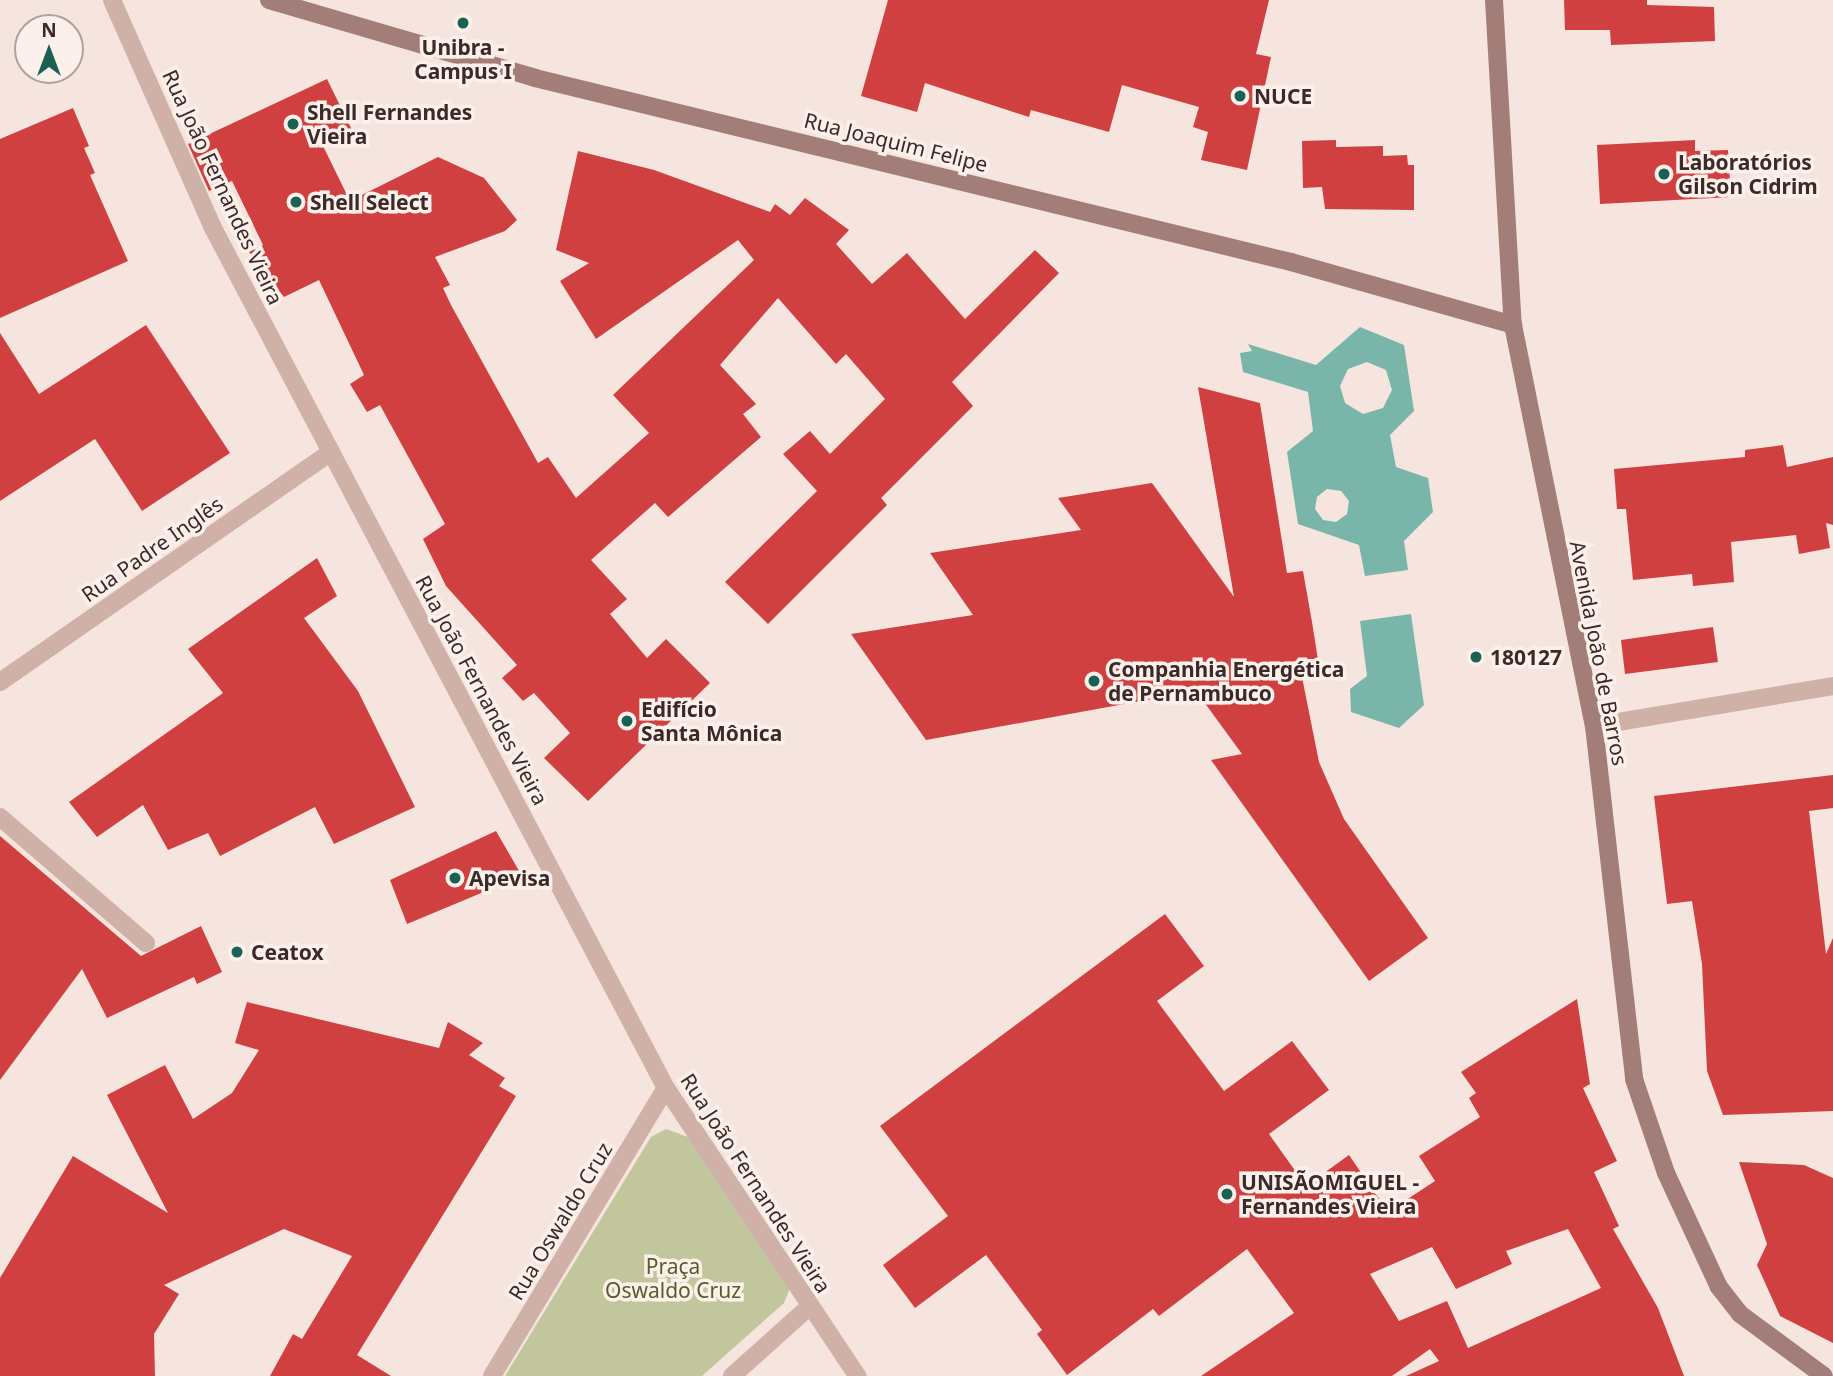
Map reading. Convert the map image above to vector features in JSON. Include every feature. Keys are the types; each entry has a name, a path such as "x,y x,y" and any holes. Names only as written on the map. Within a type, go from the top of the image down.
{"main road":[{"name":"Rua Joaquim Felipe","path":"268,0 535,78 1292,262 1513,325"},
{"name":"Avenida João de Barros","path":"1494,0 1513,325 1594,726 1634,1079 1666,1173 1719,1287 1740,1314 1824,1376"}],"street":[{"name":"Rua João Fernandes Vieira","path":"112,0 212,226 666,1088 857,1376"},
{"name":"Rua Padre Inglês","path":"0,682 330,453"},
{"path":"1594,726 1833,686"},
{"path":"0,817 146,943"},
{"name":"Rua Oswaldo Cruz","path":"492,1376 666,1088"},
{"path":"732,1376 810,1306"}],"green space":[{"name":"Praça Oswaldo Cruz","path":"666,1129 688,1137 790,1288 784,1303 702,1376 505,1376 651,1137"}],"water":[{"path":"1360,327 1404,345 1414,411 1390,435 1396,467 1428,478 1433,512 1404,541 1408,570 1365,576 1359,545 1298,524 1287,452 1313,431 1308,392 1243,372 1240,353 1252,351 1248,344 1316,365","holes":["1367,362 1386,370 1392,390 1383,408 1363,414 1345,403 1340,386 1348,369","1327,489 1341,491 1349,501 1347,514 1336,522 1323,520 1315,509 1317,497"]},
{"path":"1411,614 1424,705 1399,728 1351,712 1350,689 1367,676 1360,621"}],"building":[{"path":"888,0 1269,0 1256,54 1271,57 1247,170 1201,160 1208,132 1193,127 1199,107 1122,85 1109,132 1031,110 1029,117 925,83 917,112 861,96"},
{"path":"1564,0 1647,0 1647,5 1714,7 1715,41 1611,45 1610,30 1565,30"},
{"path":"327,79 353,132 323,146 350,201 438,157 484,178 517,220 505,231 435,257 450,285 443,288 451,305 538,463 548,457 576,498 649,433 613,395 754,260 738,240 596,339 560,281 589,263 556,250 578,151 654,170 770,212 775,204 790,215 805,198 849,230 836,244 872,284 907,253 965,319 1035,250 1059,273 952,382 973,406 881,498 887,505 768,624 725,582 817,491 783,454 810,431 830,454 885,399 846,354 836,364 778,298 720,365 756,404 743,414 761,437 668,517 655,503 591,560 627,599 610,614 647,658 666,639 710,683 588,801 544,758 570,733 534,693 523,701 502,678 517,665 446,586 423,539 445,524 380,405 367,412 350,384 364,375 319,280 284,297 249,252 263,245 232,181 209,191 188,144"},
{"path":"73,108 89,146 84,148 95,173 90,175 128,261 0,318 0,139"},
{"path":"1336,140 1336,147 1383,146 1383,156 1407,155 1408,165 1414,165 1414,210 1325,209 1322,187 1303,188 1302,141"},
{"name":"Laboratórios Gilson Cidrim","path":"1695,140 1695,151 1728,150 1731,197 1600,204 1597,145"},
{"path":"146,325 230,453 142,511 95,439 0,501 0,333 39,394"},
{"name":"Companhia Energética de Pernambuco","path":"1198,387 1260,403 1287,573 1303,571 1312,622 1319,666 1301,672 1319,762 1344,819 1428,938 1369,981 1211,760 1242,754 1196,691 926,740 851,634 973,615 930,553 1081,530 1058,498 1152,483 1234,597"},
{"path":"1783,445 1787,467 1833,457 1833,525 1826,523 1830,548 1799,554 1796,535 1731,542 1734,582 1693,586 1692,574 1633,580 1626,509 1617,509 1614,469 1745,457 1745,450"},
{"path":"317,558 337,596 304,618 358,691 415,807 334,844 315,807 220,856 208,833 168,850 143,805 97,837 69,802 223,693 188,649"},
{"path":"1713,627 1718,662 1625,674 1621,640"},
{"path":"1833,775 1833,808 1809,811 1826,954 1833,938 1833,1111 1723,1115 1707,1071 1702,964 1692,901 1667,904 1654,796"},
{"name":"Apevisa","path":"496,831 522,876 407,924 390,880"},
{"path":"0,836 141,956 201,926 222,972 197,984 194,977 107,1018 82,969 0,1080"},
{"path":"1165,914 1204,966 1157,1001 1224,1091 1292,1041 1329,1090 1269,1134 1306,1186 1349,1155 1388,1212 1435,1181 1419,1156 1480,1117 1469,1098 1476,1093 1461,1072 1577,999 1590,1084 1583,1088 1617,1161 1594,1172 1619,1226 1613,1229 1658,1308 1684,1376 1406,1376 1439,1361 1430,1349 1392,1376 1201,1376 1294,1313 1247,1249 1159,1316 1153,1309 1067,1375 1037,1334 1042,1330 986,1255 915,1308 883,1265 948,1216 880,1126","holes":["1568,1229 1601,1288 1468,1348 1447,1301 1399,1321 1370,1274 1432,1247 1456,1289 1512,1264 1506,1251"]},
{"path":"247,1002 439,1048 448,1022 483,1043 469,1055 505,1078 499,1086 516,1096 357,1355 391,1376 270,1376 293,1334 302,1339 352,1256 284,1229 164,1285 179,1294 154,1334 155,1376 0,1376 0,1278 73,1156 168,1213 107,1095 165,1065 193,1119 232,1093 259,1050 235,1043"},
{"path":"1739,1162 1804,1165 1833,1178 1833,1343 1780,1316 1757,1265 1767,1244"}],"place":[{"name":"Unibra - Campus I","path":"463,23"},
{"name":"NUCE","path":"1240,96"},
{"name":"Shell Fernandes Vieira","path":"293,124"},
{"name":"Laboratórios Gilson Cidrim","path":"1664,174"},
{"name":"Shell Select","path":"296,202"},
{"name":"180127","path":"1476,657"},
{"name":"Companhia Energética de Pernambuco","path":"1094,681"},
{"name":"Edifício Santa Mônica","path":"627,721"},
{"name":"Apevisa","path":"455,878"},
{"name":"Ceatox","path":"237,952"},
{"name":"UNISÃOMIGUEL - Fernandes Vieira","path":"1227,1194"}]}
